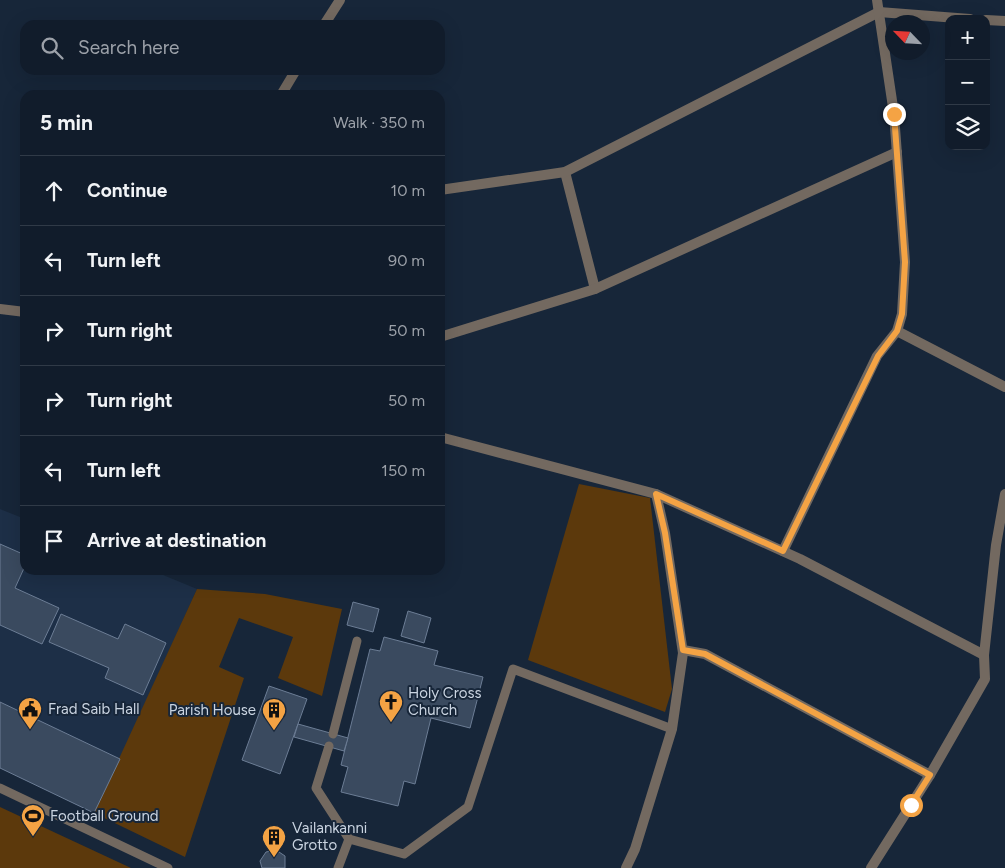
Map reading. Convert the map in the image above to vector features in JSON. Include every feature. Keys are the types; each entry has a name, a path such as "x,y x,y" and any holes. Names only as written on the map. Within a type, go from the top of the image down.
{"street":[{"path":"327,20 340,0"},
{"path":"783,551 878,356 897,331 902,314 905,262 894,114 877,0"},
{"path":"445,189 565,172 879,12 945,17"},
{"path":"990,20 1005,21"},
{"path":"284,90 293,75"},
{"path":"445,335 595,289 897,152"},
{"path":"565,172 595,289"},
{"path":"0,309 20,311"},
{"path":"897,331 1005,387"},
{"path":"445,439 656,494 783,551 984,655"},
{"path":"626,868 634,850 672,729 683,650 665,533 656,494"},
{"path":"871,868 930,775 985,679 984,655 996,545 1005,494"},
{"path":"683,650 705,654 930,775"}],"lane":[{"path":"333,734 357,641"},
{"path":"329,746 316,788 349,839 404,854 468,807 513,669 672,729"},
{"path":"0,788 168,868"},
{"path":"338,868 349,839"}],"shaded area":[{"path":"579,484 650,498 672,689 665,712 528,660"},
{"path":"0,509 20,517 20,575 163,575 197,589 120,759 0,702"},
{"path":"197,589 265,594 342,609 322,696 278,678 293,637 239,618 219,667 244,678 185,857 94,813"},
{"name":"Football Ground","path":"0,807 131,868 0,868"}],"building":[{"path":"0,544 20,553 21,575 15,588 59,608 42,644 0,625"},
{"path":"353,602 379,609 373,632 347,625"},
{"path":"408,611 431,618 424,643 401,636"},
{"path":"61,614 118,639 125,624 166,643 143,695 105,678 109,668 49,642"},
{"name":"Holy Cross Church","path":"384,637 438,651 434,665 483,677 470,728 431,718 415,784 404,781 398,806 341,792 348,767 341,765 370,649 380,651"},
{"name":"Parish House","path":"269,686 307,699 280,774 242,760"},
{"name":"Frad Saib Hall","path":"0,702 120,759 94,813 0,768"},
{"path":"298,724 348,738 344,751 294,737"},
{"name":"Vailankanni Grotto","path":"276,850 285,856 285,868 262,868 260,861 266,852"}],"place":[{"name":"Holy Cross Church","path":"391,723"},
{"name":"Frad Saib Hall","path":"30,730"},
{"name":"Parish House","path":"274,731"},
{"name":"Football Ground","path":"33,837"},
{"name":"Vailankanni Grotto","path":"274,858"}],"route":[{"path":"894,114 905,262 902,314 897,331 878,356 783,551 656,494 665,533 683,650 705,654 930,775 911,805"}]}
